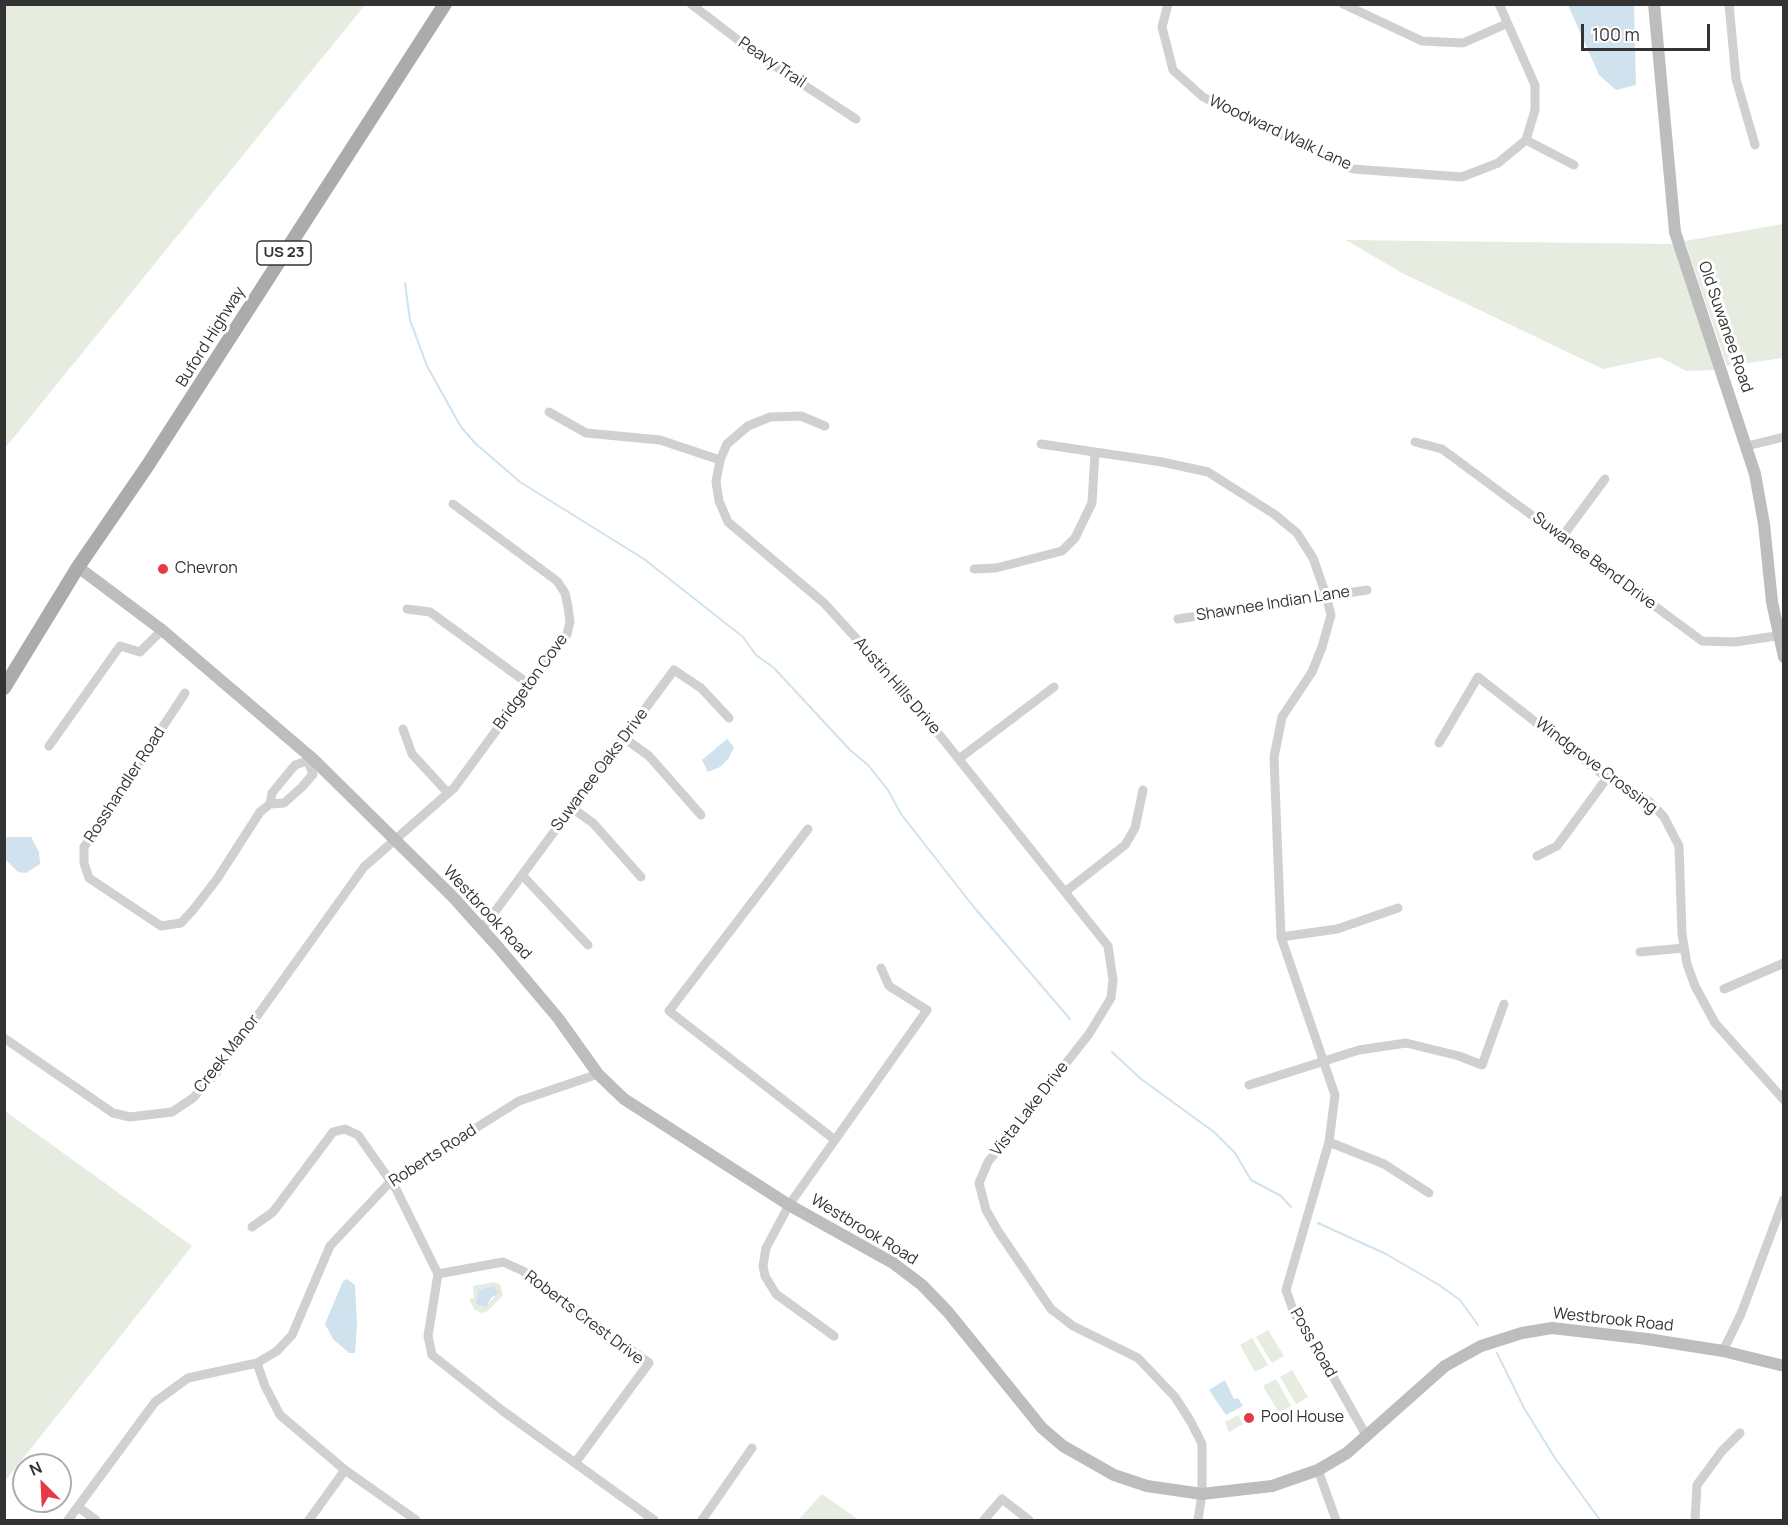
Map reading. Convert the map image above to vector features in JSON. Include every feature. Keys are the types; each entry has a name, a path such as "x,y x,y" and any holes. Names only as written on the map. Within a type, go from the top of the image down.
{"main road":[{"name":"Buford Highway","path":"4,688 78,567 148,465 445,4"}],"street":[{"name":"Peavy Trail","path":"691,4 755,53 856,119"},
{"name":"Woodward Walk Lane","path":"1168,4 1162,27 1173,70 1203,98 1353,169 1462,177 1498,163 1526,140"},
{"path":"1343,4 1422,41 1463,43 1506,24"},
{"path":"1499,4 1535,85 1535,110 1526,140 1574,165"},
{"name":"Old Suwanee Road","path":"1654,4 1675,232 1747,446 1764,524 1784,657"},
{"path":"1729,4 1736,79 1755,146"},
{"path":"549,412 586,433 660,440 720,460"},
{"name":"Austin Hills Drive","path":"825,426 801,416 770,417 748,426 727,444 720,460 716,482 719,501 728,522 824,603 906,693 960,758 1107,946 1112,962 1111,998 1091,1031"},
{"path":"1747,446 1784,437"},
{"name":"Suwanee Bend Drive","path":"1415,442 1442,449 1702,641 1735,642 1781,635"},
{"name":"Poss Road","path":"1041,444 1162,462 1208,472 1274,514 1297,533 1313,558 1326,595 1330,615 1322,647 1312,672 1282,717 1275,757 1281,937 1335,1095 1329,1142 1286,1290 1294,1313 1313,1341 1367,1437"},
{"path":"974,569 996,568 1062,551 1084,523 1092,504 1095,453"},
{"path":"1563,537 1605,479"},
{"name":"Bridgeton Cove","path":"396,841 448,794 567,634 570,622 565,593 557,581 453,504"},
{"name":"Westbrook Road","path":"78,567 162,630 311,761 396,841 482,929 558,1018 598,1074 624,1099 789,1205 893,1263 922,1285 948,1312 1024,1408 1064,1446 1114,1475 1147,1486 1202,1494 1272,1486 1318,1470 1367,1437 1445,1366 1481,1346 1522,1333 1552,1329 1647,1339 1723,1351 1784,1366"},
{"name":"Shawnee Indian Lane","path":"1178,619 1367,590"},
{"path":"407,609 430,612 530,685"},
{"path":"48,746 120,646 140,652 162,630"},
{"name":"Suwanee Oaks Drive","path":"482,929 674,670 701,688 729,718"},
{"name":"Windgrove Crossing","path":"1438,743 1478,677 1607,778 1650,802 1664,817 1679,846 1684,948 1695,986 1715,1023 1784,1100"},
{"path":"960,758 1054,687"},
{"name":"Rosshandler Road","path":"185,693 84,847 84,863 89,878 161,926 181,923 218,879 260,812 270,804 284,803 313,774 311,761 295,765 272,793 270,804"},
{"path":"403,729 412,754 448,794"},
{"path":"624,738 649,756 701,815"},
{"path":"1537,856 1557,846 1607,778"},
{"path":"1065,892 1125,845 1135,828 1143,790"},
{"path":"572,808 593,823 641,877"},
{"path":"808,829 669,1011 835,1140"},
{"name":"Creek Manor","path":"4,1038 113,1113 130,1117 172,1112 193,1098 217,1072 364,867 396,841"},
{"path":"522,875 588,945"},
{"path":"1281,937 1337,929 1398,908"},
{"path":"1640,952 1684,948"},
{"path":"1724,989 1784,963"},
{"path":"834,1336 776,1294 765,1276 763,1266 766,1248 789,1205 927,1010 889,986 881,968"},
{"path":"1249,1085 1359,1050 1406,1043 1459,1056 1482,1065 1504,1004"},
{"name":"Vista Lake Drive","path":"1091,1031 988,1162 979,1183 986,1210 1051,1309 1073,1326 1138,1358 1175,1397 1202,1444 1202,1494 1197,1521"},
{"name":"Roberts Road","path":"257,1363 277,1351 292,1335 330,1246 391,1181 519,1101 598,1074"},
{"path":"252,1227 273,1212 333,1132 345,1129 358,1135 391,1181 438,1274 428,1336 432,1355 503,1411 654,1521"},
{"path":"1329,1142 1384,1164 1429,1193"},
{"path":"1723,1351 1741,1314 1784,1199"},
{"name":"Roberts Crest Drive","path":"438,1274 504,1262 523,1271 649,1363 575,1463"},
{"path":"68,1521 138,1423 155,1402 171,1388 188,1378 257,1363 265,1386 280,1415 345,1470 416,1521"},
{"path":"1695,1521 1697,1485 1722,1451 1740,1433"},
{"path":"702,1521 752,1448"},
{"path":"309,1521 345,1470"},
{"path":"1318,1470 1336,1521"},
{"path":"984,1521 1002,1499 1029,1521"},
{"path":"78,1508 96,1521"}],"shaded area":[{"path":"4,5 365,5 5,448"},
{"path":"1783,224 1783,358 1727,366 1685,241"},
{"path":"1346,240 1675,244 1718,370 1686,371 1660,357 1603,369 1402,273"},
{"path":"5,1111 192,1246 27,1453 12,1453 12,1472 5,1481"},
{"path":"494,1282 500,1284 503,1295 488,1311 482,1313 475,1310 469,1299 474,1298 473,1286","holes":["481,1289 489,1289 495,1296 488,1304 476,1300"]},
{"path":"1268,1330 1284,1356 1272,1363 1256,1337"},
{"path":"1252,1338 1268,1365 1255,1372 1240,1345"},
{"path":"1292,1370 1308,1397 1296,1404 1280,1377"},
{"path":"1276,1379 1291,1406 1279,1413 1263,1386"},
{"path":"1238,1415 1243,1424 1229,1432 1225,1422"},
{"path":"822,1494 859,1520 798,1520"}],"water":[{"path":"1568,5 1634,5 1636,85 1616,90 1599,75"},
{"path":"727,739 734,747 729,758 720,767 708,772 702,760"},
{"path":"7,837 31,837 39,852 40,864 26,873 18,872 5,859"},
{"path":"347,1279 355,1285 357,1323 355,1353 349,1353 333,1339 325,1324 343,1281"},
{"path":"494,1286 498,1293 491,1298 486,1307 476,1304 478,1290"},
{"path":"1225,1380 1234,1399 1238,1398 1243,1406 1226,1415 1209,1390"}],"waterway":[{"path":"405,283 410,320 427,366 461,427 475,443 520,482 644,559 743,637 756,655 774,668 850,750 868,765 888,790 901,814 973,906 1070,1019"},
{"path":"1112,1052 1141,1079 1214,1132 1235,1153 1251,1180 1281,1196 1291,1207"},
{"path":"1318,1223 1386,1254 1439,1285 1460,1300 1478,1325"},
{"path":"1497,1353 1524,1408 1555,1458 1600,1520"}],"place":[{"name":"Chevron","path":"163,569"},
{"name":"Pool House","path":"1249,1418"}]}
